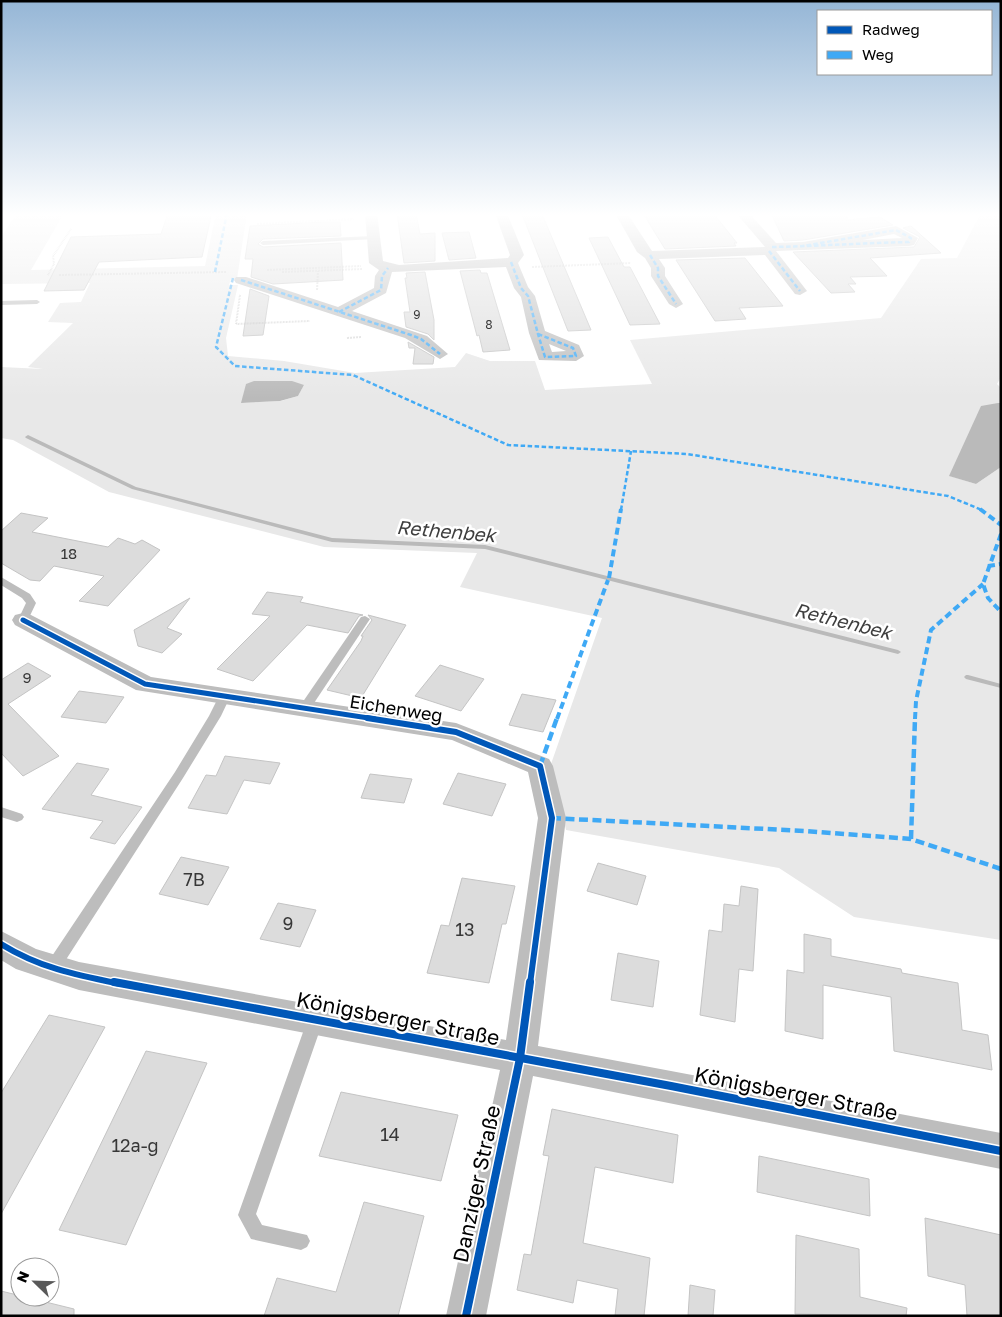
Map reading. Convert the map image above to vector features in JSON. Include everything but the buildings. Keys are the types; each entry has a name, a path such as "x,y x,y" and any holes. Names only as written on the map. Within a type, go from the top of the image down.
{"street":[{"path":"339,312 381,290 382,274"},
{"path":"516,274 521,288 528,296 535,317 537,333"},
{"path":"658,274 676,304"},
{"path":"788,274 800,291"},
{"path":"238,276 421,339 440,354"},
{"name":"Eichenweg","path":"23,620 145,684 456,732 540,766 552,818 520,1058"},
{"name":"Königsberger Straße","path":"1,944 27,960 79,976 520,1058 1001,1151"},
{"name":"Danziger Straße","path":"466,1316 520,1058"}],"lane":[{"path":"1,303 37,302"},
{"path":"1,580 26,596 31,603 23,620"},
{"path":"304,709 365,619"},
{"path":"52,969 179,775 215,716 224,696"},
{"path":"1,812 17,816"},
{"path":"301,1241 257,1233 247,1215 315,1020"}],"path":[{"path":"229,274 238,276 236,324 316,320"},
{"path":"317,290 318,274"}],"shaded area":[{"path":"1,274 238,274 237,279 231,279 229,285 238,285 226,338 228,356 284,361 355,373 455,367 466,353 490,361 535,361 545,390 652,384 630,340 881,318 911,274 1001,274 1001,377 997,384 1001,388 1001,403 998,403 950,476 976,484 1001,467 1001,940 854,917 779,868 566,830 551,764 602,618 460,587 477,553 324,547 109,492 13,440 1,438 1,367 43,369 28,367 73,323 48,322 60,303 81,302 90,283 1,284","holes":["304,385 298,396 281,401 241,403"]},
{"path":"254,381 292,381 304,385 298,396 280,401 241,403 246,384"},
{"path":"1001,403 1001,467 976,484 949,476 981,406"}],"waterway":[{"name":"Rethenbek","path":"28,437 134,488 332,540 485,547 898,652"},
{"name":"Rethenbek","path":"968,677 1001,686"}],"marked path":[{"path":"339,312 381,290 383,274"},
{"path":"516,274 521,288 528,296 538,334"},
{"path":"658,274 676,304"},
{"path":"787,274 800,291"},
{"path":"233,278 216,347 235,366 353,375 508,445 687,454 948,496 979,508 1001,525"},
{"path":"241,280 411,335 421,339 440,354"},
{"path":"538,334 573,348 576,356 545,357 538,334"},
{"path":"609,578 631,451"},
{"path":"1001,534 983,584 988,598 1001,612"},
{"path":"988,566 1001,564"},
{"path":"540,766 608,580"},
{"path":"911,839 916,701 931,630 983,584"},
{"path":"552,818 805,831 911,839 1001,869"}],"cycle path":[{"path":"23,620 145,684 456,732 540,766 552,818 520,1058 466,1316"},
{"path":"1,944 27,960 79,976 671,1086 1001,1151"}]}
